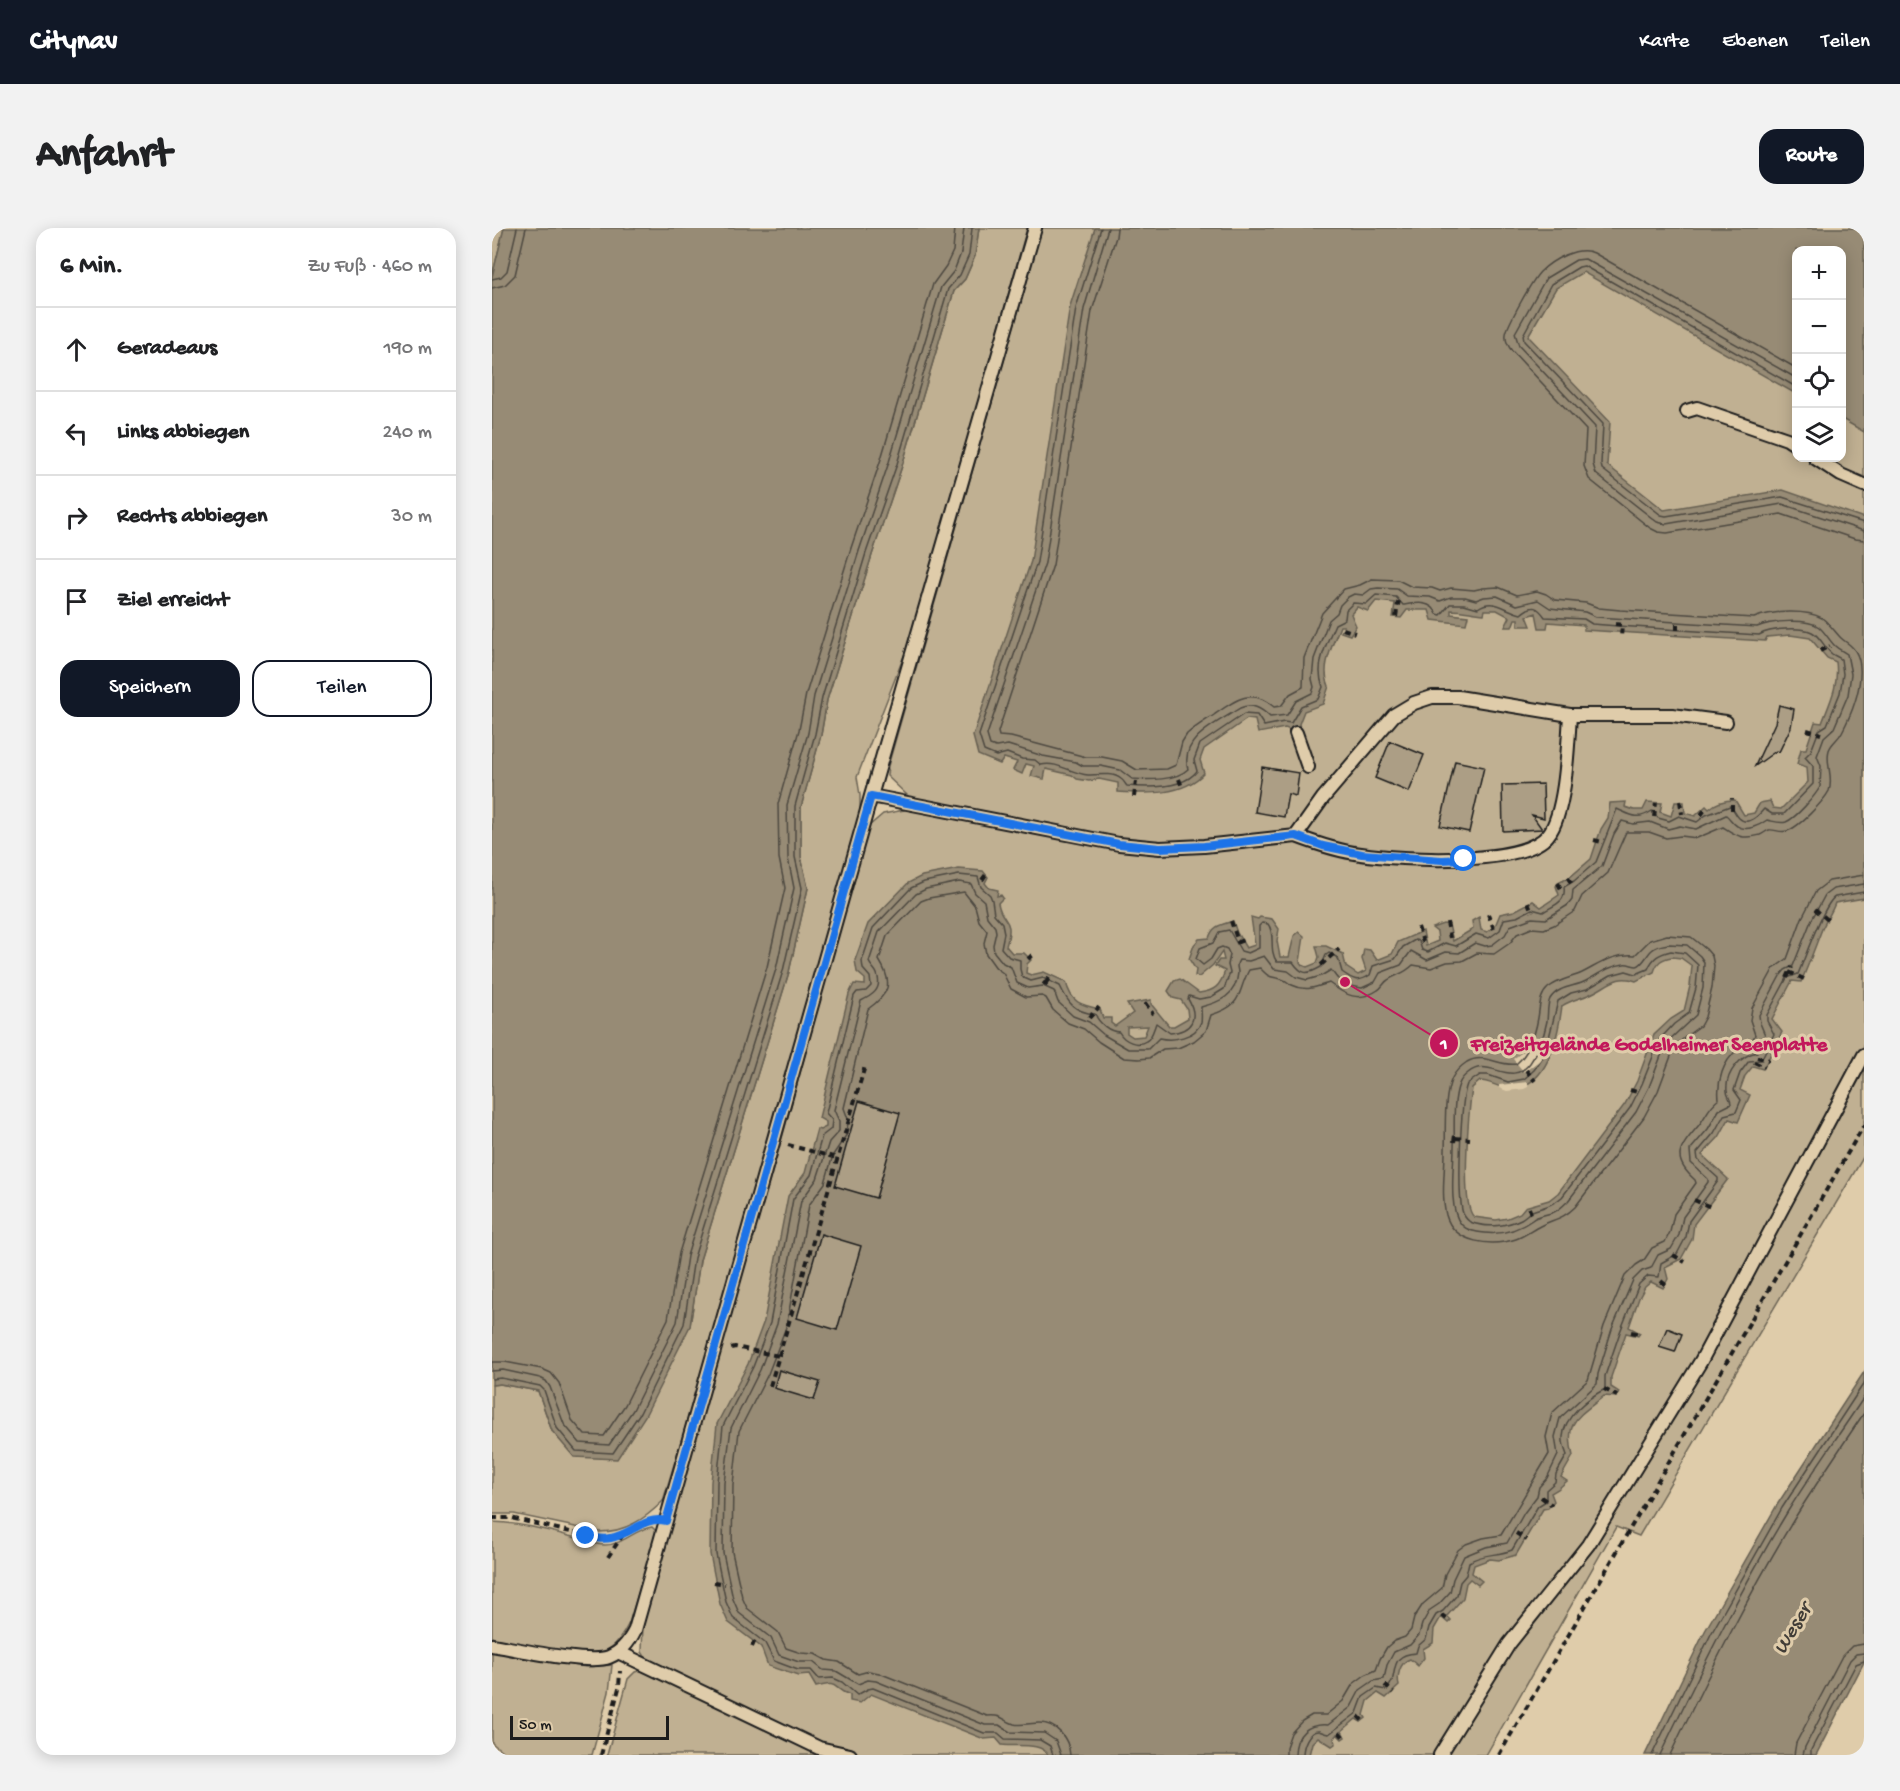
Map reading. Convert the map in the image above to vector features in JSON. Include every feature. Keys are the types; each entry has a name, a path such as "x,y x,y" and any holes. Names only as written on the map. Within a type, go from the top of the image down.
{"lane":[{"path":"492,1645 588,1660 608,1658 628,1643 635,1630 871,796 1035,228"},
{"path":"1687,411 1697,408 1792,442"},
{"path":"1821,462 1841,475 1864,485"},
{"path":"1296,836 1330,790 1394,715 1414,703 1432,697 1458,696 1570,715 1672,715 1726,722"},
{"path":"871,796 1119,844 1160,848 1204,846 1296,836 1323,846 1362,854 1442,860 1485,858 1538,844 1548,836 1555,825 1563,790 1570,715"},
{"path":"1296,733 1308,766"},
{"path":"1440,1755 1509,1644 1588,1545 1701,1360 1864,1055"},
{"path":"618,1652 819,1748 850,1755"}],"path":[{"path":"1396,617 1398,603 1404,604"},
{"path":"1615,624 1622,625 1621,637"},
{"path":"1677,624 1677,635"},
{"path":"1343,629 1355,633"},
{"path":"1820,651 1830,646"},
{"path":"1807,730 1821,734"},
{"path":"1179,779 1182,787"},
{"path":"1134,797 1136,782"},
{"path":"1732,798 1732,810"},
{"path":"1680,801 1682,814"},
{"path":"1654,817 1656,803"},
{"path":"1701,815 1707,807"},
{"path":"1594,840 1602,842"},
{"path":"982,880 987,873"},
{"path":"1568,878 1573,886"},
{"path":"1558,883 1562,891"},
{"path":"1528,902 1532,912"},
{"path":"1815,909 1829,921"},
{"path":"1488,914 1494,929"},
{"path":"1231,921 1238,942 1244,940"},
{"path":"1447,921 1450,938"},
{"path":"1418,927 1423,942"},
{"path":"1322,965 1340,950"},
{"path":"1787,978 1792,967"},
{"path":"1789,972 1804,979"},
{"path":"1046,984 1050,976"},
{"path":"1145,1003 1154,1014"},
{"path":"1089,1018 1099,1008"},
{"path":"1765,1067 1755,1059 1769,1060"},
{"path":"770,1386 865,1066"},
{"path":"1526,1070 1535,1082"},
{"path":"1630,1090 1637,1092"},
{"path":"1499,1755 1864,1125"},
{"path":"1454,1138 1470,1139"},
{"path":"794,1146 837,1158"},
{"path":"1694,1200 1711,1207"},
{"path":"1528,1208 1532,1217"},
{"path":"1673,1255 1685,1262"},
{"path":"1661,1281 1667,1286"},
{"path":"1631,1332 1640,1334"},
{"path":"735,1347 779,1356"},
{"path":"1604,1389 1617,1396"},
{"path":"1541,1497 1552,1505"},
{"path":"492,1518 511,1518 600,1539 622,1535 651,1520 666,1521"},
{"path":"1516,1533 1527,1540"},
{"path":"608,1557 622,1535"},
{"path":"714,1582 725,1584"},
{"path":"1442,1615 1450,1622"},
{"path":"752,1647 755,1640"},
{"path":"601,1755 619,1688 618,1652"},
{"path":"1385,1685 1394,1694"},
{"path":"1358,1716 1365,1722"},
{"path":"1339,1732 1345,1739"}],"shaded area":[{"path":"492,228 504,228 492,277"},
{"path":"979,228 1027,228 912,635 857,777 860,812 701,1375 663,1501 626,1527 599,1532 514,1514 492,1514 492,1385 500,1384 538,1391 552,1431 690,1326 700,1260 789,972 808,888 801,857 801,807 821,735 827,700 902,466 954,291 965,279 975,256"},
{"path":"1042,228 1864,228 1864,1156 1639,1536 1616,1527 1486,1755 607,1755 628,1679 635,1672 642,1670 646,1658 642,1652 643,1625 698,1423 779,1149 868,827 883,814 904,810 908,796 887,776"},
{"path":"492,1522 531,1527 605,1545 618,1542 652,1527 657,1532 629,1623 615,1644 600,1652 586,1653 552,1650 492,1638"},
{"path":"492,1651 586,1667 612,1665 609,1692 592,1755 507,1755 492,1743"}],"water":[{"path":"504,228 979,228 975,256 965,279 954,291 902,466 827,700 821,735 801,807 801,857 808,888 789,972 700,1260 690,1326 645,1416 617,1459 574,1457 552,1431 538,1391 500,1384 492,1385 492,277"},
{"path":"1095,228 1864,228 1864,432 1846,421 1846,246 1792,246 1792,392 1583,272 1556,288 1528,336 1610,422 1607,465 1664,510 1783,490 1864,518 1864,898 1835,903 1801,982 1792,981 1772,1019 1782,1032 1763,1069 1753,1066 1745,1076 1740,1090 1750,1095 1738,1122 1729,1119 1719,1137 1702,1155 1728,1179 1694,1224 1692,1239 1681,1259 1665,1267 1668,1279 1663,1288 1651,1282 1639,1298 1629,1327 1640,1333 1638,1336 1626,1333 1611,1377 1611,1387 1619,1392 1617,1397 1604,1396 1575,1421 1570,1435 1573,1456 1561,1477 1567,1481 1551,1493 1554,1501 1548,1508 1543,1509 1516,1555 1499,1560 1490,1559 1474,1565 1472,1573 1482,1581 1478,1585 1470,1579 1466,1583 1463,1598 1447,1616 1451,1620 1448,1623 1441,1617 1434,1629 1433,1643 1423,1649 1424,1658 1418,1666 1410,1659 1406,1661 1400,1670 1399,1686 1386,1698 1378,1693 1368,1701 1364,1715 1366,1718 1361,1722 1356,1719 1342,1731 1345,1737 1342,1739 1337,1734 1334,1738 1335,1744 1332,1746 1318,1737 1312,1743 1309,1755 1048,1755 1040,1748 1002,1745 996,1738 984,1739 871,1694 860,1703 850,1701 850,1695 833,1685 816,1687 809,1675 798,1676 768,1666 761,1647 728,1622 720,1604 710,1554 711,1482 717,1424 748,1364 764,1321 788,1196 805,1173 817,1129 826,1127 826,1122 819,1118 849,994 854,984 865,985 865,979 857,972 855,960 868,924 908,883 922,876 959,869 983,871 988,877 985,883 989,888 998,890 997,896 1001,895 1003,898 998,903 1009,930 1006,946 1012,953 1024,953 1031,960 1027,964 1026,973 1031,975 1044,972 1066,982 1074,999 1100,1009 1103,1018 1111,1018 1111,1023 1115,1026 1133,1013 1127,1004 1151,1000 1151,1004 1169,1026 1174,1026 1188,1018 1187,1009 1181,1000 1173,998 1168,991 1174,981 1180,979 1199,993 1213,989 1223,976 1225,971 1215,966 1219,960 1224,960 1222,952 1213,965 1199,977 1195,976 1196,970 1189,959 1199,939 1209,938 1213,930 1221,925 1233,921 1246,948 1255,945 1251,917 1272,919 1279,929 1277,941 1280,957 1289,957 1294,936 1299,932 1304,936 1300,962 1302,965 1307,967 1317,963 1319,957 1316,946 1326,946 1343,954 1346,967 1358,975 1366,971 1362,959 1364,949 1370,950 1377,960 1392,954 1398,942 1423,931 1426,946 1438,941 1437,932 1432,928 1443,924 1449,925 1453,941 1473,929 1472,921 1479,917 1481,930 1487,932 1495,926 1500,914 1514,911 1533,901 1541,907 1559,895 1556,886 1558,883 1570,877 1591,859 1601,829 1608,818 1610,803 1626,802 1625,807 1643,810 1647,802 1662,803 1660,812 1671,816 1675,802 1684,802 1685,813 1695,816 1706,806 1709,809 1718,803 1732,800 1735,800 1744,815 1754,813 1760,803 1770,801 1773,808 1781,809 1808,782 1807,767 1797,764 1801,749 1806,749 1815,722 1822,723 1828,708 1835,686 1836,662 1827,658 1810,638 1790,635 1767,637 1765,641 1584,630 1584,625 1548,622 1547,628 1539,628 1536,613 1527,616 1531,626 1518,626 1518,619 1515,619 1512,627 1505,627 1510,617 1497,610 1485,610 1484,614 1451,610 1451,614 1468,616 1466,624 1432,620 1429,610 1407,610 1401,618 1393,617 1395,603 1376,601 1368,611 1357,607 1351,614 1356,626 1350,635 1341,632 1344,626 1340,626 1327,664 1329,686 1323,704 1304,711 1299,724 1302,736 1293,739 1288,729 1285,728 1258,733 1255,720 1247,719 1204,749 1200,760 1204,773 1195,781 1164,792 1118,792 1118,783 1099,779 1089,781 1077,779 1072,775 1046,769 1044,779 1031,776 1034,766 1026,764 1022,774 1013,770 1017,762 1004,758 1000,764 978,755 973,736 1031,561 1070,306","holes":["1672,957 1681,958 1692,966 1684,1011 1671,1019 1654,1035 1637,1081 1625,1104 1558,1193 1549,1200 1525,1207 1520,1213 1508,1218 1496,1220 1474,1217 1467,1195 1466,1177 1472,1088 1480,1081 1507,1088 1521,1087 1532,1081 1541,1071 1554,1046 1562,1006 1595,992 1611,982 1622,979 1636,981 1654,972 1662,960","1148,1026 1144,1036 1133,1037 1127,1033 1127,1027"]},
{"name":"Weser","path":"1864,1372 1864,1662 1816,1755 1645,1755 1705,1631 1777,1505"}],"pier":[{"path":"1532,1045 1543,1058 1524,1072 1513,1059"},
{"path":"1528,1082 1528,1087 1524,1089 1507,1091 1499,1088 1499,1085"}],"building":[{"path":"1779,705 1794,709 1791,727 1779,752 1776,751 1755,766 1775,723"},
{"path":"1390,741 1424,755 1409,792 1375,778"},
{"path":"1455,761 1484,767 1469,832 1440,826"},
{"path":"1262,767 1299,773 1296,796 1288,794 1284,817 1255,812"},
{"path":"1543,784 1544,818 1532,815 1542,829 1503,831 1502,785"},
{"path":"859,1101 900,1113 876,1198 835,1186"},
{"path":"821,1234 861,1246 837,1330 797,1318"},
{"path":"1667,1328 1682,1334 1675,1352 1659,1347"},
{"path":"779,1370 820,1382 814,1400 774,1388"}],"place":[{"name":"Freizeitgelände Godelheimer Seenplatte","path":"1345,982"}],"route":[{"path":"586,1536 609,1539 651,1520 666,1521 871,796 1119,844 1160,848 1204,846 1296,836 1323,846 1362,854 1442,860 1464,859"}]}
